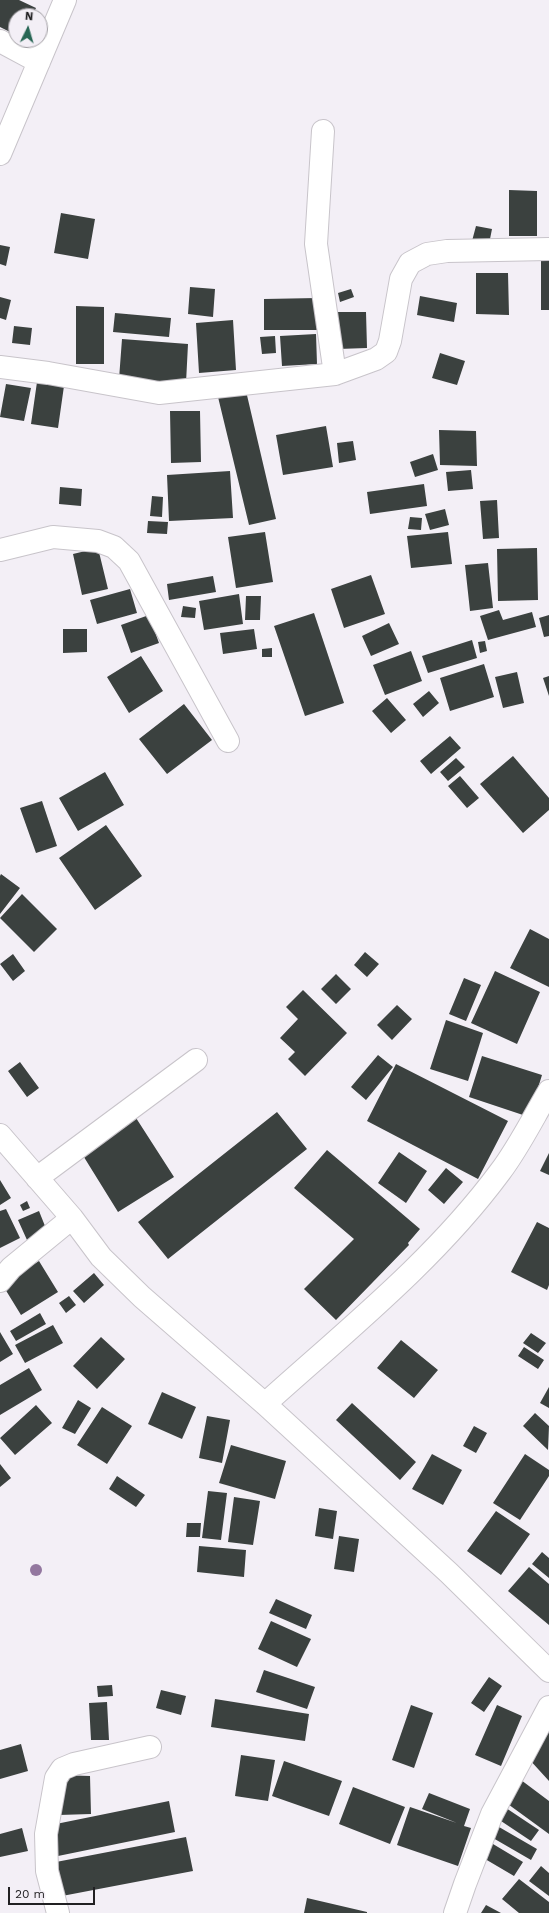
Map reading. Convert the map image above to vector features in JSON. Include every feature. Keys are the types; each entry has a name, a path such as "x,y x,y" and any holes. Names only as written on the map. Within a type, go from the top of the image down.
{"street":[{"path":"0,154 65,0"},
{"path":"0,41 39,62"},
{"path":"323,131 316,244 335,374"},
{"path":"0,367 48,373 159,393 335,374 376,359 386,352 390,341 401,279 410,263 427,254 447,251 549,249"},
{"path":"0,550 53,537 98,541 114,547 130,561 228,741"},
{"path":"37,1178 196,1060"},
{"path":"265,1404 409,1274 460,1222 501,1171 549,1091"},
{"path":"0,1135 72,1218 101,1257 142,1297 265,1404 449,1573 549,1671"},
{"path":"0,1281 11,1268 72,1218"},
{"path":"456,1913 465,1884 492,1814 549,1707"},
{"path":"58,1913 46,1864 46,1834 56,1778 62,1769 74,1764 150,1747"}],"building":[{"path":"0,0 19,0 36,8 8,8 8,31 0,27"},
{"path":"509,190 537,191 537,236 509,236"},
{"path":"61,213 95,219 88,259 54,253"},
{"path":"476,226 492,229 489,244 472,241"},
{"path":"0,245 10,247 6,266 0,264"},
{"path":"541,261 549,261 549,310 541,310"},
{"path":"476,273 508,273 509,315 476,314"},
{"path":"190,287 215,289 213,317 188,314"},
{"path":"351,289 354,297 340,302 338,293"},
{"path":"420,296 457,303 454,322 417,315"},
{"path":"0,297 11,300 6,320 0,318"},
{"path":"317,298 317,330 264,330 264,299"},
{"path":"76,306 104,307 104,364 76,364"},
{"path":"337,312 366,312 367,348 338,349"},
{"path":"115,313 171,318 169,337 113,332"},
{"path":"233,320 236,370 199,373 196,323"},
{"path":"14,326 32,328 30,345 12,343"},
{"path":"316,334 317,364 282,366 280,336"},
{"path":"275,336 276,353 262,354 260,337"},
{"path":"122,339 188,344 186,383 119,379"},
{"path":"440,353 465,361 457,385 432,378"},
{"path":"37,382 64,386 58,428 31,424"},
{"path":"6,384 31,388 24,421 0,417"},
{"path":"246,391 276,519 249,525 218,397"},
{"path":"170,411 200,411 201,462 171,463"},
{"path":"326,426 333,467 283,475 276,435"},
{"path":"439,430 476,431 477,466 440,465"},
{"path":"353,441 356,460 339,463 337,443"},
{"path":"433,454 438,470 415,477 410,462"},
{"path":"471,470 473,489 448,491 446,472"},
{"path":"230,471 233,518 169,521 167,475"},
{"path":"424,484 427,506 370,514 367,492"},
{"path":"60,487 82,489 81,506 59,504"},
{"path":"152,496 163,497 162,517 150,516"},
{"path":"497,500 499,538 483,539 480,501"},
{"path":"445,509 449,525 430,530 425,514"},
{"path":"410,517 422,518 421,530 408,529"},
{"path":"148,521 168,522 167,534 147,533"},
{"path":"265,532 273,582 236,588 228,537"},
{"path":"448,532 452,564 411,568 407,536"},
{"path":"98,548 108,589 82,595 73,554"},
{"path":"537,548 538,600 498,601 497,549"},
{"path":"488,563 493,608 470,611 465,565"},
{"path":"371,575 385,614 344,628 331,589"},
{"path":"213,576 216,592 169,600 167,584"},
{"path":"130,589 137,613 97,624 90,600"},
{"path":"239,594 243,624 204,630 199,601"},
{"path":"246,596 261,596 260,620 245,620"},
{"path":"183,606 196,608 195,618 181,617"},
{"path":"499,610 503,620 532,612 536,627 488,640 480,616"},
{"path":"314,613 344,703 305,716 274,626"},
{"path":"149,615 159,643 131,653 121,625"},
{"path":"549,615 549,636 544,637 539,618"},
{"path":"389,623 399,644 371,656 362,636"},
{"path":"63,629 87,629 87,652 63,653"},
{"path":"254,629 257,649 223,654 220,633"},
{"path":"472,640 477,658 428,673 422,656"},
{"path":"485,641 487,651 480,653 478,642"},
{"path":"272,648 272,657 262,657 262,649"},
{"path":"411,651 422,681 385,695 373,665"},
{"path":"141,656 163,691 129,713 107,677"},
{"path":"484,664 494,697 450,711 440,678"},
{"path":"517,672 524,703 503,708 495,677"},
{"path":"549,676 549,696 543,678"},
{"path":"429,691 439,703 423,717 413,704"},
{"path":"387,698 406,720 391,733 372,711"},
{"path":"184,704 212,740 167,774 139,739"},
{"path":"450,736 461,748 431,774 420,761"},
{"path":"513,756 549,798 549,810 523,833 480,784"},
{"path":"456,758 465,767 448,781 440,772"},
{"path":"105,772 124,805 78,831 59,798"},
{"path":"460,776 479,798 467,808 448,786"},
{"path":"42,801 57,846 36,853 20,808"},
{"path":"106,825 142,876 95,910 59,858"},
{"path":"1,874 20,888 0,914 0,876"},
{"path":"22,894 57,929 34,952 0,918"},
{"path":"530,929 549,939 549,987 510,968"},
{"path":"365,952 379,964 367,977 354,965"},
{"path":"13,954 25,971 13,981 0,964"},
{"path":"495,971 540,992 517,1044 471,1023"},
{"path":"336,974 351,989 336,1004 321,989"},
{"path":"464,978 481,985 466,1021 449,1014"},
{"path":"303,990 347,1033 305,1076 288,1059 295,1052 280,1038 298,1019 286,1007"},
{"path":"397,1005 412,1019 392,1040 377,1025"},
{"path":"446,1020 483,1033 468,1081 430,1069"},
{"path":"378,1055 393,1067 366,1100 351,1087"},
{"path":"482,1056 542,1075 529,1117 469,1097"},
{"path":"20,1062 39,1088 27,1097 8,1071"},
{"path":"396,1064 508,1121 478,1179 367,1121"},
{"path":"129,1107 174,1177 118,1212 74,1141"},
{"path":"277,1112 307,1149 168,1259 138,1222"},
{"path":"327,1150 420,1229 408,1243 409,1245 336,1320 304,1289 354,1239 294,1188"},
{"path":"399,1152 427,1171 406,1203 378,1183"},
{"path":"549,1153 549,1175 540,1171"},
{"path":"446,1168 463,1182 444,1204 428,1190"},
{"path":"0,1180 11,1198 0,1205"},
{"path":"27,1201 30,1208 23,1211 20,1205"},
{"path":"6,1209 20,1238 0,1248 0,1211"},
{"path":"39,1211 47,1231 27,1240 18,1220"},
{"path":"537,1222 549,1228 549,1285 547,1290 511,1272"},
{"path":"39,1261 58,1292 21,1315 2,1284"},
{"path":"94,1273 104,1285 84,1303 73,1291"},
{"path":"69,1296 76,1305 66,1313 59,1303"},
{"path":"40,1313 46,1324 16,1341 10,1331"},
{"path":"53,1325 63,1343 25,1363 15,1345"},
{"path":"0,1332 13,1354 0,1362"},
{"path":"531,1333 546,1343 538,1353 523,1343"},
{"path":"101,1337 125,1359 97,1389 73,1366"},
{"path":"401,1340 438,1370 414,1398 377,1368"},
{"path":"524,1347 544,1360 538,1369 518,1356"},
{"path":"29,1368 42,1390 0,1415 0,1385"},
{"path":"549,1387 549,1408 540,1403"},
{"path":"162,1392 196,1407 182,1439 148,1424"},
{"path":"78,1400 91,1408 75,1434 62,1428"},
{"path":"352,1403 416,1462 400,1480 336,1420"},
{"path":"36,1405 52,1423 15,1455 0,1438"},
{"path":"102,1407 132,1426 107,1464 77,1445"},
{"path":"535,1413 549,1426 548,1450 523,1426"},
{"path":"207,1416 230,1420 222,1463 199,1458"},
{"path":"474,1426 487,1433 476,1453 463,1446"},
{"path":"231,1445 286,1461 275,1499 219,1483"},
{"path":"432,1454 462,1470 443,1505 412,1489"},
{"path":"525,1454 549,1470 549,1476 520,1520 493,1503"},
{"path":"0,1464 11,1478 0,1487"},
{"path":"117,1476 145,1495 136,1507 109,1489"},
{"path":"208,1491 227,1493 221,1540 202,1538"},
{"path":"234,1497 260,1501 253,1545 228,1542"},
{"path":"319,1508 337,1511 333,1539 315,1536"},
{"path":"496,1511 530,1534 501,1575 467,1551"},
{"path":"187,1523 201,1523 200,1537 186,1537"},
{"path":"339,1536 359,1539 354,1572 334,1569"},
{"path":"199,1546 246,1550 244,1577 197,1572"},
{"path":"542,1552 549,1558 549,1578 532,1564"},
{"path":"529,1567 549,1584 549,1625 508,1591"},
{"path":"276,1599 312,1615 306,1629 269,1613"},
{"path":"271,1621 311,1639 297,1667 258,1649"},
{"path":"264,1670 315,1687 307,1709 256,1692"},
{"path":"489,1677 502,1686 484,1712 471,1703"},
{"path":"112,1685 113,1696 98,1697 97,1686"},
{"path":"161,1690 186,1696 181,1715 156,1708"},
{"path":"215,1699 309,1714 305,1741 211,1727"},
{"path":"107,1702 109,1740 91,1740 89,1703"},
{"path":"411,1705 433,1713 414,1768 392,1760"},
{"path":"497,1705 522,1716 501,1766 475,1755"},
{"path":"549,1721 549,1781 518,1747"},
{"path":"21,1744 28,1771 0,1779 0,1750"},
{"path":"241,1755 275,1760 268,1801 235,1796"},
{"path":"284,1761 342,1781 329,1816 272,1796"},
{"path":"59,1775 90,1776 91,1814 59,1815"},
{"path":"517,1777 549,1801 549,1834 501,1799"},
{"path":"353,1787 405,1807 390,1844 339,1824"},
{"path":"429,1793 470,1809 464,1826 471,1828 458,1866 397,1845 410,1807 457,1823 422,1809"},
{"path":"169,1801 175,1832 58,1856 51,1825"},
{"path":"503,1806 539,1830 531,1841 495,1817"},
{"path":"499,1827 537,1849 531,1860 493,1838"},
{"path":"22,1828 28,1851 0,1857 0,1834"},
{"path":"186,1837 193,1871 62,1896 56,1862"},
{"path":"488,1841 523,1862 514,1876 480,1856"},
{"path":"541,1866 549,1873 549,1896 529,1881"},
{"path":"519,1879 549,1902 549,1913 519,1913 502,1899"},
{"path":"307,1898 367,1912 367,1913 304,1913"},
{"path":"486,1905 501,1913 481,1913"}]}
